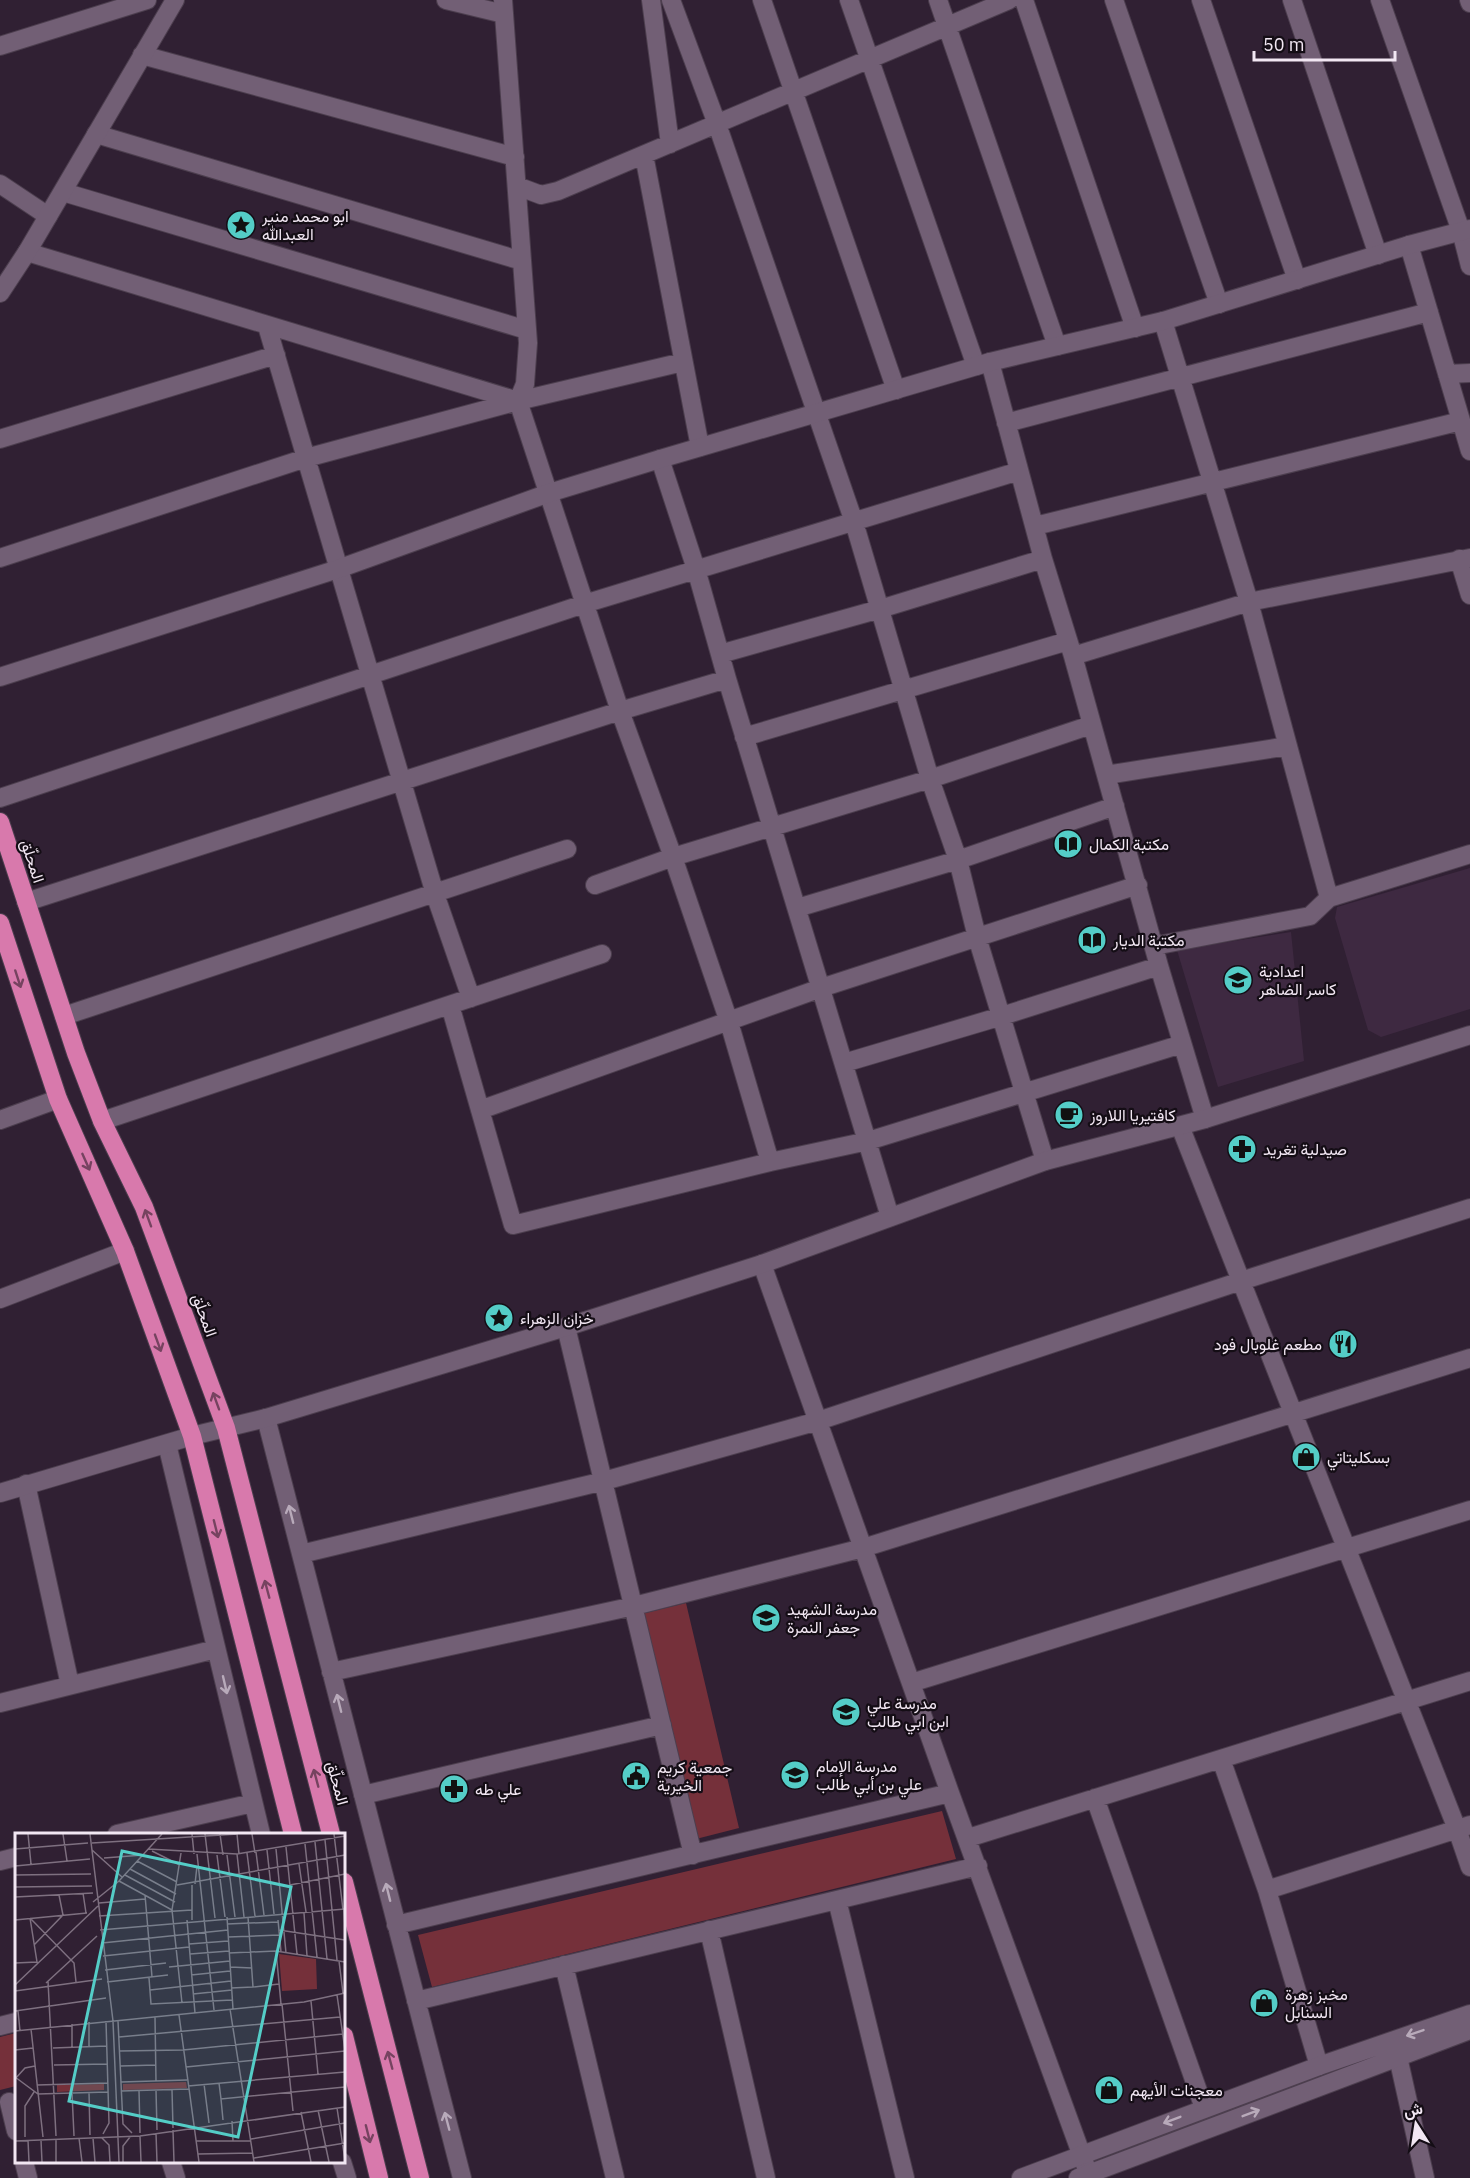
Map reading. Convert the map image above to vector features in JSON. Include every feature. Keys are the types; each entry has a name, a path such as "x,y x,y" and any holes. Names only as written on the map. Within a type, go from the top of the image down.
{"highway":[{"name":"المحلّق","path":"0,822 64,1016 102,1121 144,1207 226,1428 331,1833"},
{"path":"0,923 58,1099 125,1251 192,1436 293,1833"},
{"path":"345,1886 420,2178"},
{"path":"345,2040 379,2178"}],"street":[{"path":"0,46 147,0"},
{"path":"0,293 63,192 175,0"},
{"path":"446,0 504,7 527,330 525,384 518,401 620,711 729,1022 770,1162"},
{"path":"651,0 670,144"},
{"path":"671,0 717,124 854,522 930,779 958,860 977,937 1045,1161"},
{"path":"762,0 896,390"},
{"path":"849,0 1006,423 1159,966 1205,1119"},
{"path":"938,0 1057,346"},
{"path":"517,186 541,195 558,192 1009,0"},
{"path":"1024,0 1135,328"},
{"path":"1114,0 1220,304"},
{"path":"1202,0 1297,280"},
{"path":"1292,0 1378,255"},
{"path":"1380,0 1465,230 1470,267"},
{"path":"142,55 515,156"},
{"path":"96,134 522,261"},
{"path":"644,155 700,447"},
{"path":"0,184 48,216"},
{"path":"63,192 527,330"},
{"path":"0,677 338,569 549,493 660,459 983,364 1163,321 1465,230"},
{"path":"1409,245 1470,451"},
{"path":"27,252 518,401"},
{"path":"1006,423 1429,312"},
{"path":"1163,321 1249,602 1329,898"},
{"path":"267,326 369,677 403,781 435,894 471,998"},
{"path":"0,439 276,355"},
{"path":"0,558 306,458 518,401 683,362"},
{"path":"1447,374 1470,373"},
{"path":"1035,526 1461,421"},
{"path":"660,459 696,569 744,737 890,1217"},
{"path":"0,798 584,604 1019,471"},
{"path":"720,654 880,609 1043,559"},
{"path":"744,737 905,690 1249,602 1465,559 1470,595"},
{"path":"26,902 620,711 727,679"},
{"path":"595,885 771,825 930,779 1092,724"},
{"path":"1106,775 1288,746"},
{"path":"797,908 958,860 1115,806"},
{"path":"64,1016 567,849"},
{"path":"1154,946 1310,916 1329,898 1470,854"},
{"path":"480,1110 821,988 1138,885"},
{"path":"102,1121 602,954"},
{"path":"844,1063 1159,966"},
{"path":"450,1005 513,1225 770,1162 868,1141 1182,1044"},
{"path":"0,1493 192,1436 266,1418 566,1328 762,1264 1045,1161 1205,1119 1470,1035"},
{"path":"0,1120 58,1099"},
{"path":"1180,1126 1407,1700 1464,1827 1470,1867"},
{"path":"301,1554 604,1481 818,1421 1470,1208"},
{"path":"0,1299 125,1251"},
{"path":"762,1264 950,1793 1082,2155 1086,2177 1470,2031"},
{"path":"566,1328 693,1855"},
{"path":"331,1672 634,1606 863,1548 1470,1358"},
{"path":"266,1418 462,2178"},
{"path":"167,1444 261,1833"},
{"path":"26,1484 70,1685"},
{"path":"911,1683 1470,1510"},
{"path":"0,1703 216,1649"},
{"path":"968,1838 1470,1681"},
{"path":"363,1795 662,1725"},
{"path":"1221,1759 1267,1890 1319,2066"},
{"path":"396,1925 950,1793"},
{"path":"1095,1798 1203,2108"},
{"path":"121,1833 253,1803"},
{"path":"1267,1890 1464,1827"},
{"path":"0,1861 15,1857"},
{"path":"416,2001 978,1866"},
{"path":"837,1900 905,2178"},
{"path":"709,1930 766,2178"},
{"path":"564,1965 615,2178"},
{"path":"1021,2178 1203,2108 1470,2014"},
{"path":"0,2026 15,2022"},
{"path":"1398,2057 1425,2178"},
{"path":"9,2102 15,2127"},
{"path":"24,2163 28,2178"},
{"path":"171,2163 176,2178"},
{"path":"342,2163 347,2178"}],"shaded area":[{"path":"1470,868 1470,1009 1381,1037 1368,1030 1335,918 1337,907"},
{"path":"1291,932 1304,1061 1218,1087 1177,950"},
{"path":"686,1603 739,1828 696,1839 641,1614"},
{"path":"942,1811 956,1859 432,1987 418,1935"},
{"path":"15,2033 15,2086 0,2090 0,2037"}],"place":[{"name":"ابو محمد منير العبدالله","path":"241,225"},
{"name":"مكتبة الكمال","path":"1068,844"},
{"name":"مكتبة الديار","path":"1092,940"},
{"name":"اعدادية كاسر الضاهر","path":"1238,980"},
{"name":"كافتيريا اللاروز","path":"1069,1115"},
{"name":"صيدلية تغريد","path":"1242,1149"},
{"name":"خزان الزهراء","path":"499,1318"},
{"name":"مطعم غلوبال فود","path":"1343,1344"},
{"name":"بسكليتاتي","path":"1306,1457"},
{"name":"مدرسة الشهيد جعفر النمرة","path":"766,1618"},
{"name":"مدرسة علي ابن ابي طالب","path":"846,1712"},
{"name":"مدرسة الإمام علي بن أبي طالب","path":"795,1775"},
{"name":"جمعية كريم الخيرية","path":"636,1776"},
{"name":"علي طه","path":"454,1789"},
{"name":"مخبز زهرة السنابل","path":"1264,2003"},
{"name":"معجنات الأيهم","path":"1109,2090"}]}
